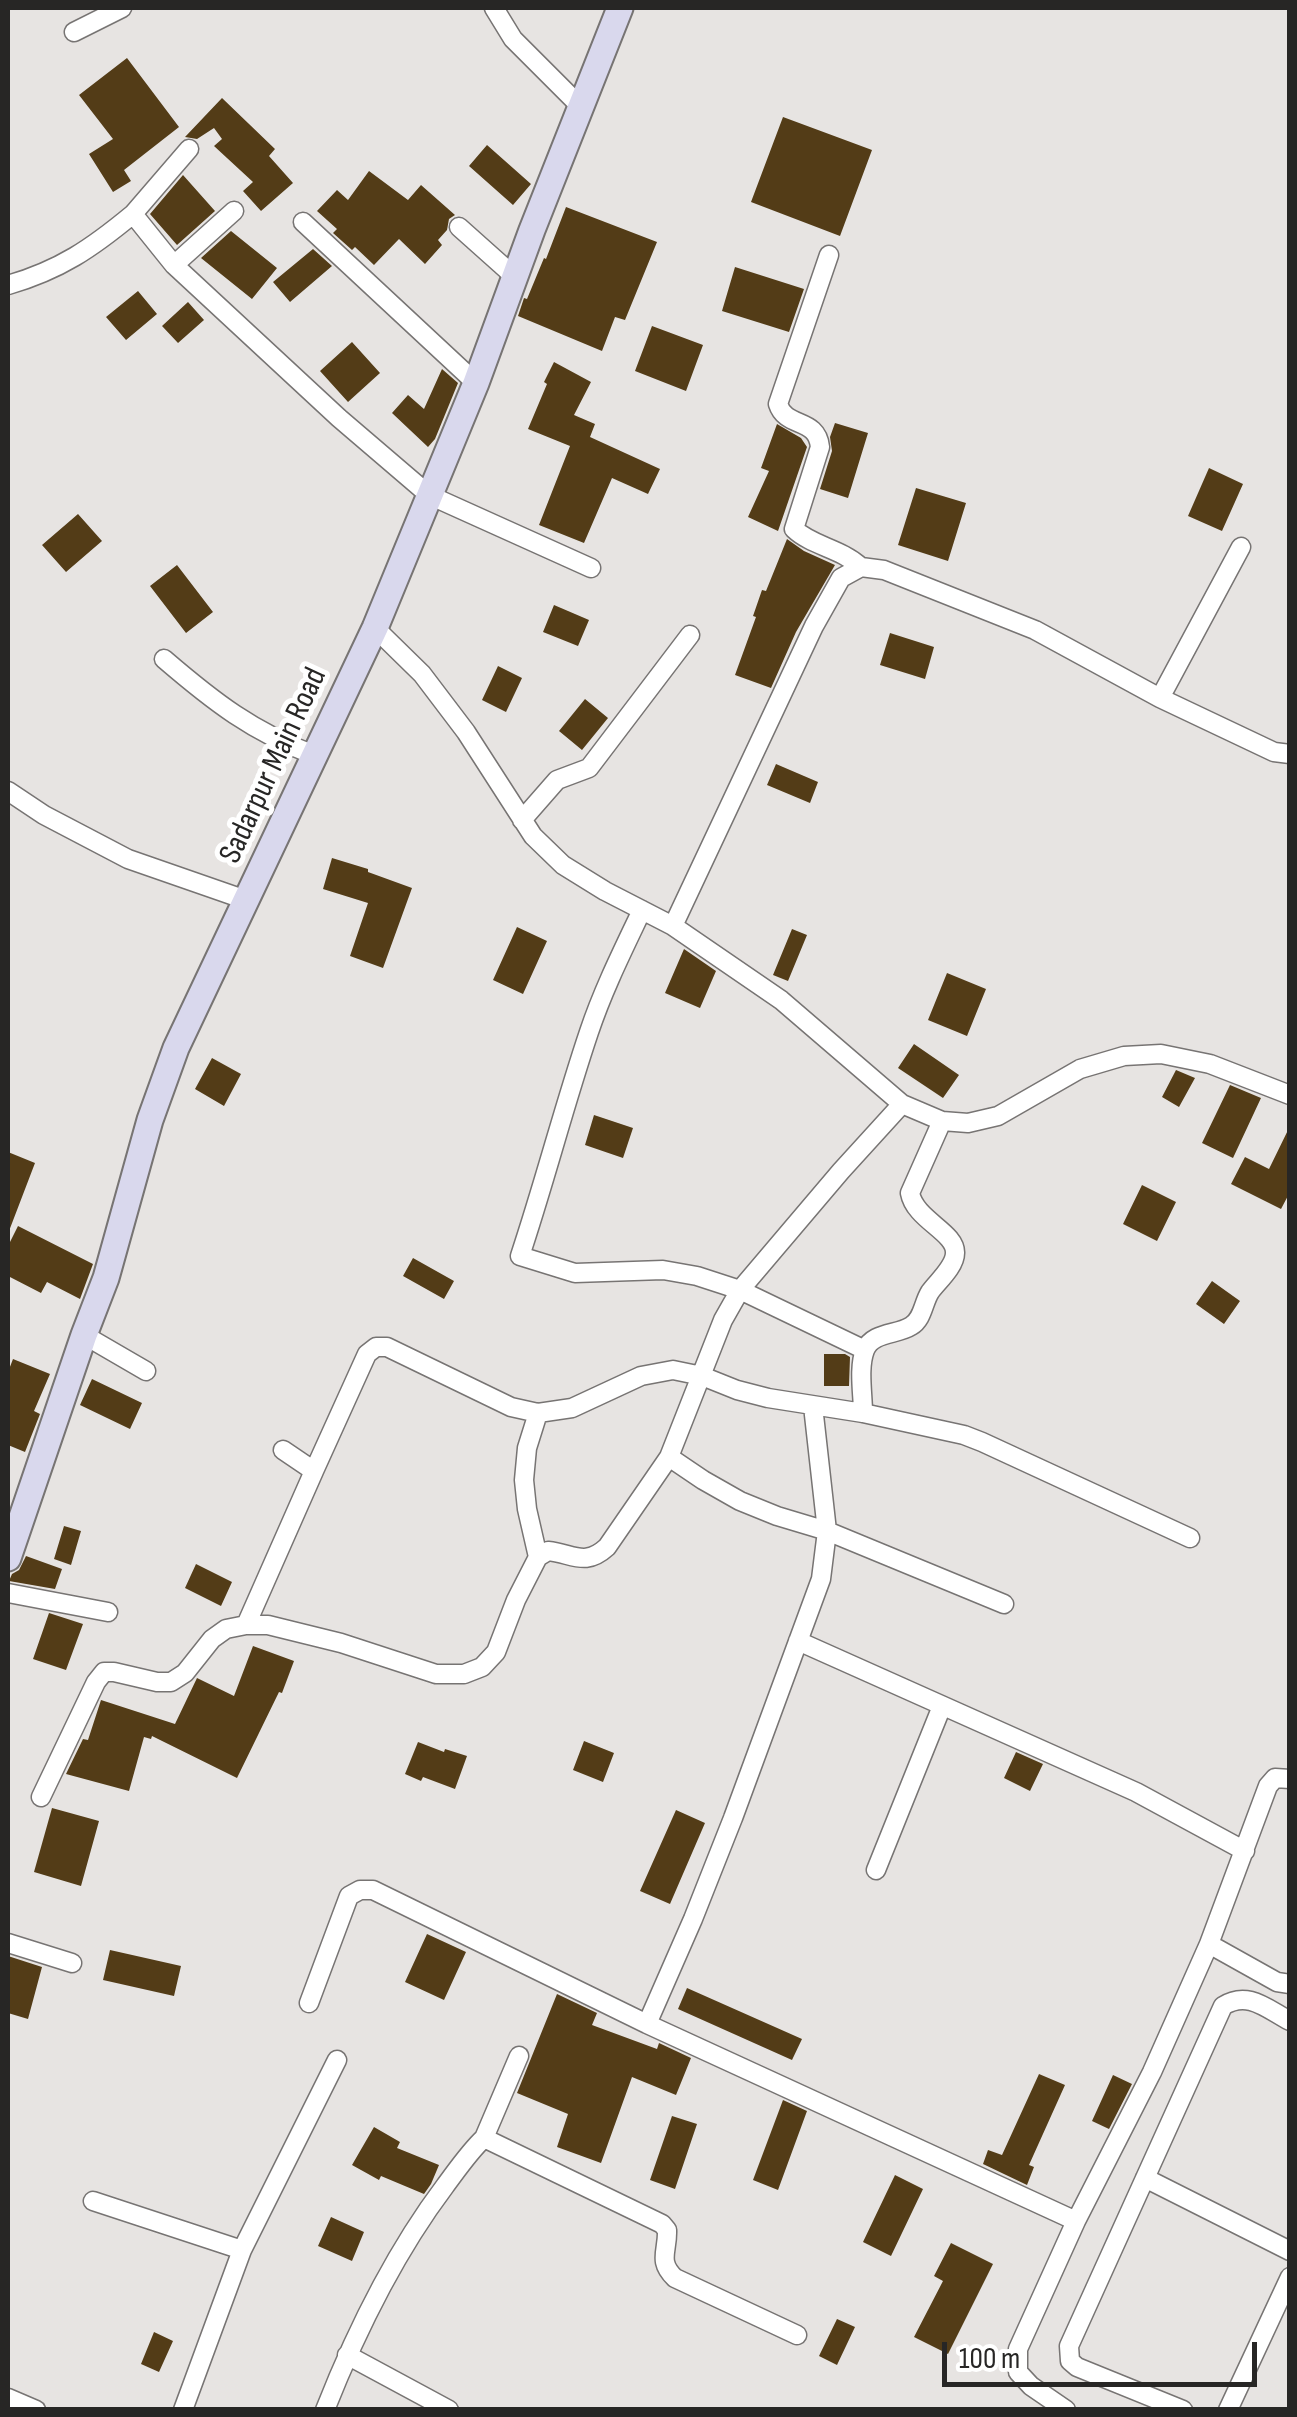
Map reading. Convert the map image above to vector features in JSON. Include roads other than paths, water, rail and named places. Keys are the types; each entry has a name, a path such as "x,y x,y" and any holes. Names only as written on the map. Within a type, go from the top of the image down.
{"street":[{"path":"74,32 122,8"},
{"path":"494,8 512,39 582,107"},
{"name":"Sadarpur Main Road","path":"8,1558 106,1278 150,1120 176,1048 376,628 476,383 620,8"},
{"path":"8,285 35,277 92,248 133,214 189,149"},
{"path":"174,265 234,211"},
{"path":"133,214 174,265 339,418 429,495 591,568"},
{"path":"303,222 476,383"},
{"path":"458,227 515,277"},
{"path":"829,255 778,404 784,416 813,429 819,436 820,447 794,528 800,535 839,551 861,567 884,570 1036,630 1160,698 1274,752 1290,754"},
{"path":"1160,698 1241,548"},
{"path":"673,926 814,626 841,578 861,567"},
{"path":"376,628 422,674 532,836 563,865 673,926 782,1000 902,1104 942,1121 968,1122 998,1116 1080,1068 1124,1056 1162,1054 1210,1064 1290,1095"},
{"path":"522,820 557,780 589,768 690,635"},
{"path":"164,660 244,722 278,742 314,755"},
{"path":"8,791 128,860 246,900"},
{"path":"642,910 589,1030 520,1256 575,1273 663,1270 697,1276 740,1290 865,1350"},
{"path":"41,1797 104,1672 171,1682 185,1674 212,1639 226,1629 246,1624 268,1626 342,1643 436,1674 464,1674 482,1667 496,1652 538,1557 548,1551 581,1559 595,1558 607,1547 669,1456 723,1320 740,1290 902,1104"},
{"path":"864,1413 865,1350 872,1339 904,1329 919,1319 928,1295 956,1252 953,1244 917,1211 910,1193 942,1121"},
{"path":"84,1335 146,1371"},
{"path":"246,1624 367,1354 376,1347 387,1347 511,1407 538,1413 572,1408 641,1376 673,1370 737,1390 964,1435 1190,1538"},
{"path":"647,2024 733,1818 821,1579 827,1531 813,1406"},
{"path":"538,1413 524,1480 538,1557"},
{"path":"282,1450 314,1472"},
{"path":"669,1456 740,1501 827,1531 1004,1604"},
{"path":"8,1592 108,1612"},
{"path":"798,1642 1136,1792 1245,1850"},
{"path":"876,1870 942,1706"},
{"path":"1066,2410 1018,2372 1018,2349 1076,2220 1152,2072 1209,1944 1268,1786 1276,1778 1290,1779"},
{"path":"309,2004 349,1896 360,1890 373,1890 647,2024 1076,2220"},
{"path":"8,1943 72,1963"},
{"path":"1209,1944 1277,1982 1290,1984"},
{"path":"1183,2410 1077,2367 1070,2361 1069,2346 1223,2006 1235,1998 1250,2000 1290,2022"},
{"path":"325,2410 347,2355 411,2236 484,2138 519,2056"},
{"path":"183,2410 242,2250 337,2060"},
{"path":"484,2138 662,2224 667,2230 666,2270 675,2278 798,2334"},
{"path":"1146,2178 1290,2251"},
{"path":"92,2201 242,2250"},
{"path":"1228,2410 1290,2277"},
{"path":"347,2355 448,2410"},
{"path":"8,2398 36,2410"}]}
